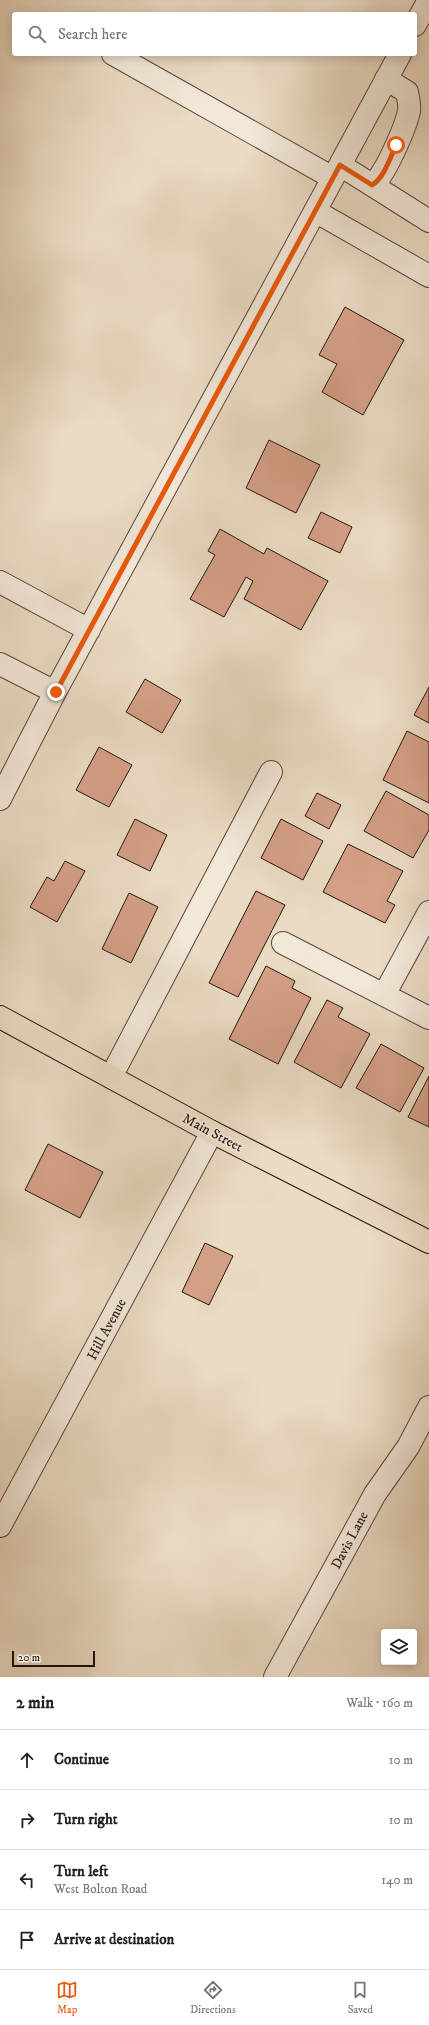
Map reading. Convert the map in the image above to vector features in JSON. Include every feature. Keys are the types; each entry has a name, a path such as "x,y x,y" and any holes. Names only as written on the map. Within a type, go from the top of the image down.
{"main road":[{"name":"Main Street","path":"0,1017 212,1132 429,1242"}],"street":[{"path":"417,21 429,0"},
{"path":"117,56 336,172 372,185 429,221"},
{"path":"0,799 89,630 399,56"},
{"path":"372,185 376,183 381,176 390,158 409,110 407,92 386,79"},
{"path":"315,212 429,276"},
{"path":"0,582 89,630"},
{"path":"0,664 56,692"},
{"path":"111,1077 271,772"},
{"path":"384,995 429,912"},
{"path":"284,943 429,1018"},
{"name":"Hill Avenue","path":"0,1526 212,1132"},
{"name":"Davis Lane","path":"275,1677 374,1494 408,1447 429,1407"}],"building":[{"path":"345,307 404,340 363,415 322,392 337,364 319,355"},
{"path":"269,440 320,465 296,513 246,488"},
{"path":"321,512 352,527 340,553 308,538"},
{"path":"220,529 264,554 267,548 328,581 301,630 244,599 253,581 246,577 224,617 190,599 215,555 208,551"},
{"path":"145,679 181,700 162,733 126,712"},
{"path":"429,687 429,723 414,715"},
{"path":"407,731 429,742 429,803 383,780"},
{"path":"99,747 132,765 109,807 76,790"},
{"path":"386,791 429,815 429,830 413,858 364,831"},
{"path":"317,793 341,805 329,829 305,816"},
{"path":"135,819 167,835 150,871 117,855"},
{"path":"281,819 323,841 303,880 261,858"},
{"path":"348,844 403,871 387,901 395,905 385,923 323,892"},
{"path":"65,861 85,871 57,922 30,907 47,877 54,881"},
{"path":"256,891 285,905 238,997 209,983"},
{"path":"129,893 158,907 131,963 102,949"},
{"path":"266,966 295,981 292,988 311,998 278,1064 229,1039"},
{"path":"327,1000 343,1008 338,1017 370,1034 341,1088 294,1062"},
{"path":"381,1044 424,1068 400,1112 356,1088"},
{"path":"429,1076 429,1127 408,1117"},
{"path":"48,1144 103,1172 80,1218 25,1190"},
{"path":"205,1243 233,1256 209,1305 182,1292"}],"route":[{"path":"56,692 340,165 372,185 376,183 381,176 396,145"}]}
